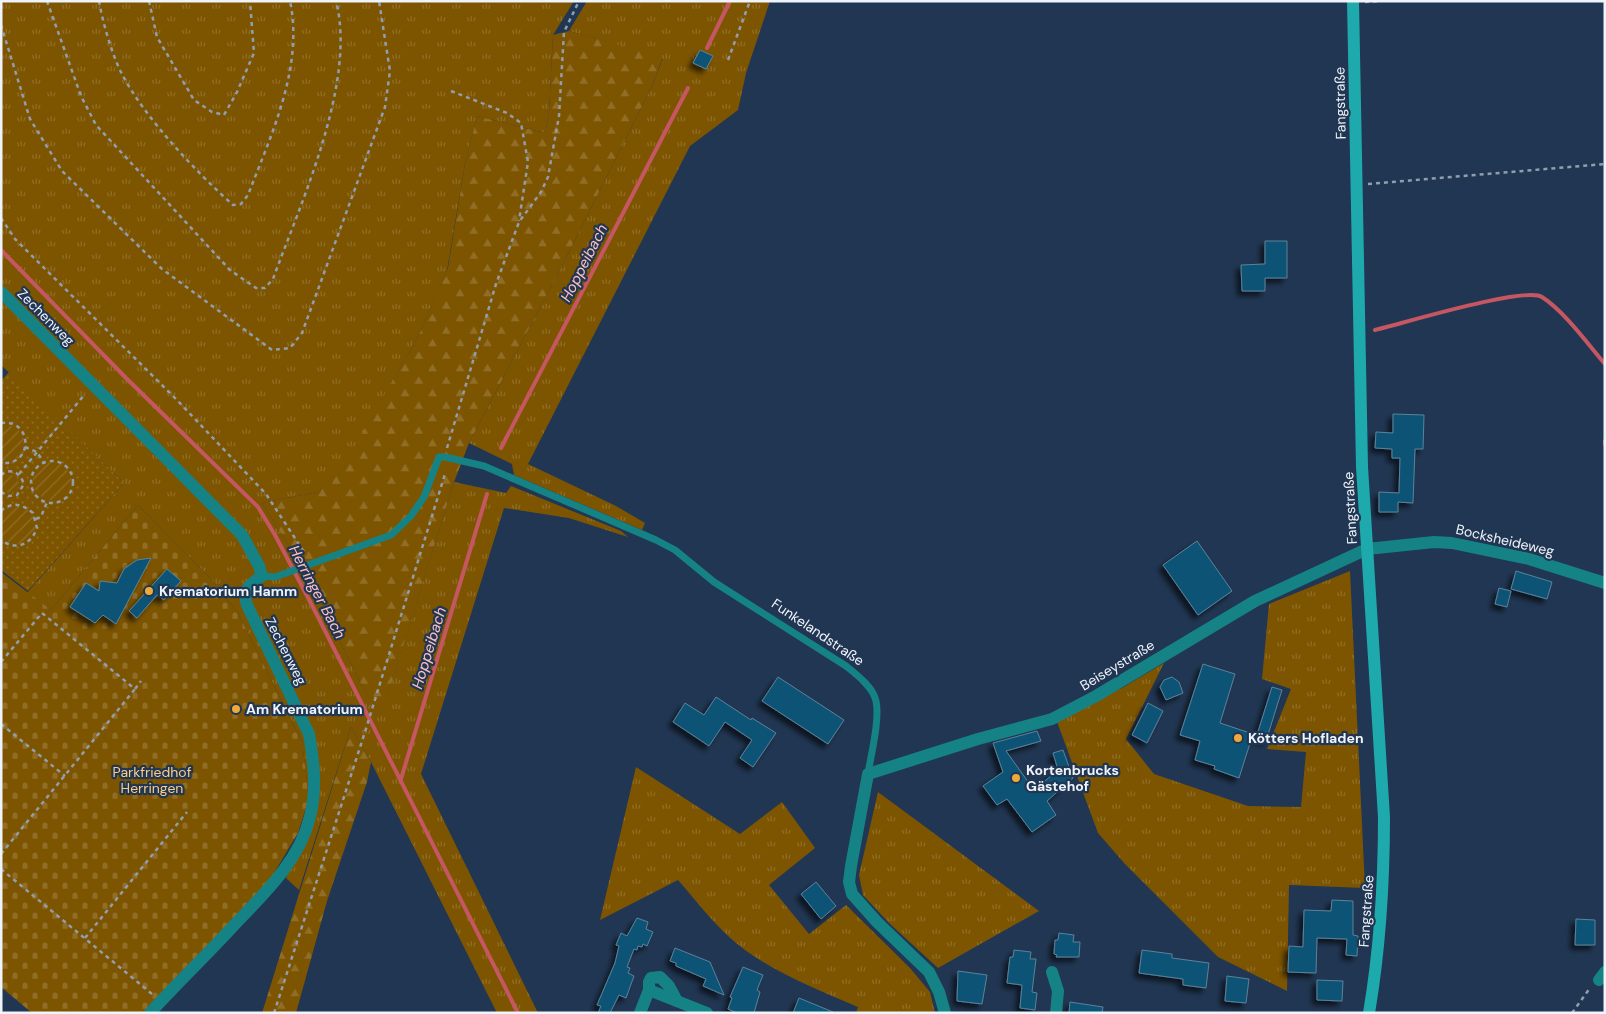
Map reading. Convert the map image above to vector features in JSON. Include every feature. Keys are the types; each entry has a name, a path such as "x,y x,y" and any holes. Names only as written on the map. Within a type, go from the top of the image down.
{"main road":[{"name":"Fangstraße","path":"1353,1 1362,467 1384,817 1384,863 1377,969 1370,1013"}],"street":[{"name":"Zechenweg","path":"1,292 242,535 259,566 262,576 247,588 244,598 309,734 314,772 314,796 310,819 302,841 271,887 150,1013"},
{"name":"Bocksheideweg","path":"1367,549 1434,542 1452,543 1529,559 1605,583"},
{"name":"Beiseystraße","path":"868,774 978,739 1052,719 1096,696 1255,601 1367,549"},
{"name":"Funkelandstraße","path":"868,774 848,882 852,894 877,922 929,972 939,992 945,1013"},
{"path":"1052,972 1058,991 1056,1013"},
{"path":"640,1013 649,990 707,1013"}],"lane":[{"path":"262,576 275,577 391,536 411,516 424,497 439,457 447,457"},
{"name":"Funkelandstraße","path":"447,457 484,466 656,540 675,550 714,582 846,666 862,680 876,700 868,774"}],"path":[{"path":"47,1 81,96 96,125 230,270 256,288 265,288 273,279 330,118 340,61 336,1"},
{"path":"99,1 121,74 148,114 210,184 233,205 241,204 248,195 283,101 294,50 293,16 290,1"},
{"path":"149,1 158,37 194,100 212,112 224,115 237,92 254,53 250,1"},
{"path":"1,25 30,119 62,171 162,269 272,350 290,348 302,333 385,107 390,71 380,1"},
{"path":"519,222 541,192 548,177 559,116 564,32 579,1"},
{"path":"728,60 750,1"},
{"path":"274,1013 377,695 496,284 519,222 528,162 521,123 507,114 451,91"},
{"path":"1356,185 1605,164"},
{"path":"1,218 21,246 176,399 266,494 311,565"},
{"path":"19,474 93,385"},
{"path":"1,423 13,424 19,427 24,434 25,447 21,456 8,464 1,463"},
{"path":"25,447 38,452 44,462"},
{"path":"55,461 63,463 72,475 73,483 67,496 59,501 47,502 38,497 31,483 35,469 44,462 55,461"},
{"path":"8,464 9,471"},
{"path":"1,476 9,471 19,474 24,484"},
{"path":"24,484 31,483"},
{"path":"13,497 20,492 24,484"},
{"path":"2,494 13,497"},
{"path":"13,497 14,504"},
{"path":"36,519 41,517 47,502"},
{"path":"1,511 14,504 27,508 36,519 37,528 30,541 15,546 1,540"},
{"path":"1,662 42,613 135,689"},
{"path":"1,854 141,681"},
{"path":"1,724 65,776"},
{"path":"85,938 188,812"},
{"path":"1,869 161,1002"},
{"path":"1572,1013 1586,992 1602,976"}],"green space":[{"path":"1,1 574,1 553,35 549,113 545,133 477,116 465,164 447,271 418,337 343,467 318,492 262,503 309,579 362,686 382,713 454,482 506,493 511,486 621,531 628,537 569,518 504,508 421,774 538,1013 497,1013 371,762 351,727 299,890 286,878 309,798 302,742 238,613 211,579 138,505 51,610 27,593 124,483 1,365"},
{"path":"587,1 770,1 746,73 738,110 690,146 528,464 616,506 645,523 642,530 514,475 512,464 469,443 567,256 652,86 663,58 569,31"},
{"path":"569,31 663,57 652,86 567,256 469,443 454,482 382,714 362,686 309,579 262,503 318,492 342,467 418,337 448,268 465,164 477,116 545,133 549,113 553,35"},
{"path":"9,372 124,483 28,591 1,570 1,381"},
{"path":"1,424 16,427 24,439 21,453 15,459 1,461"},
{"path":"52,462 66,467 71,481 66,495 52,500 38,495 33,481 38,467"},
{"path":"6,475 14,475 19,480 17,491 6,493 1,488 1,480"},
{"name":"Parkfriedhof Herringen","path":"138,505 211,579 238,613 302,742 309,798 298,833 271,878 149,1013 32,1013 1,987 1,572 51,610"},
{"path":"17,506 30,512 36,525 30,538 17,544 4,538 -2,525 4,512"},
{"path":"1350,571 1365,888 1289,885 1287,991 1218,957 1125,864 1098,833 1056,719 1122,688 1164,663 1126,739 1154,774 1248,806 1301,807 1306,752 1267,749 1291,689 1262,679 1269,604"},
{"path":"351,727 371,762 367,782 327,901 296,1013 262,1013"},
{"path":"636,767 740,834 782,802 815,848 769,885 809,934 846,905 910,968 930,992 935,1013 856,1013 858,1007 786,975 745,950 718,926 678,880 600,920"},
{"path":"878,792 1039,911 938,968 889,923 863,895 859,875"}],"building":[{"path":"700,50 713,56 706,69 693,63"},
{"path":"1265,241 1287,241 1287,278 1265,278 1265,291 1242,291 1241,265 1265,264"},
{"path":"1393,414 1424,415 1423,449 1415,449 1413,503 1398,502 1398,512 1379,512 1379,492 1399,493 1400,458 1392,458 1392,449 1375,448 1376,432 1393,433"},
{"path":"1197,541 1232,591 1198,615 1163,565"},
{"path":"151,558 116,624 103,615 95,623 70,607 86,583 99,591 100,581 117,583 124,569 137,560"},
{"path":"167,569 181,581 164,600 157,595 137,618 129,611"},
{"path":"1516,571 1552,582 1547,599 1511,589"},
{"path":"1499,588 1511,591 1507,607 1495,604"},
{"path":"1203,664 1235,674 1220,723 1253,734 1239,778 1214,769 1215,766 1195,760 1200,741 1180,735"},
{"path":"778,677 844,720 828,744 762,701"},
{"path":"1172,677 1179,682 1183,693 1166,700 1160,687 1164,680"},
{"path":"1272,687 1282,690 1266,741 1256,738"},
{"path":"716,697 751,720 752,718 776,733 753,767 740,758 752,740 725,722 709,746 673,722 685,703 704,715"},
{"path":"1148,703 1163,711 1147,743 1132,735"},
{"path":"1037,731 1041,741 1006,751 1034,790 1058,770 1053,753 1063,750 1073,778 1047,801 1056,815 1032,832 1007,799 997,805 983,786 1003,772 993,743"},
{"path":"816,882 836,906 821,919 801,894"},
{"path":"1332,900 1353,901 1353,935 1358,936 1357,956 1346,955 1347,939 1317,938 1316,973 1288,972 1289,946 1303,947 1304,910 1331,911"},
{"path":"637,918 648,922 646,929 653,932 647,946 643,944 642,947 638,946 637,950 634,949 627,967 630,968 628,973 634,976 626,998 619,995 610,1013 598,1013 601,1006 597,1005 615,963 619,946 616,945 621,933 627,936"},
{"path":"1576,919 1595,920 1595,945 1575,945"},
{"path":"1059,933 1074,935 1073,942 1080,942 1079,957 1056,957 1057,955 1054,954 1055,940 1058,940"},
{"path":"675,948 710,962 724,995 703,986 706,979 676,966 676,963 670,961"},
{"path":"1014,950 1031,952 1030,959 1036,959 1032,992 1037,993 1035,1010 1020,1008 1022,985 1007,983 1010,957 1013,957"},
{"path":"1142,950 1172,954 1172,958 1209,963 1206,988 1183,985 1183,979 1139,973"},
{"path":"743,967 763,975 757,990 760,992 754,1013 737,1013 728,1009 732,998 730,997"},
{"path":"958,971 987,975 982,1004 957,1001"},
{"path":"1227,976 1249,979 1246,1003 1225,1001"},
{"path":"1317,980 1343,981 1342,1001 1317,1000"},
{"path":"799,998 833,1012 793,1013"},
{"path":"1070,1002 1103,1007 1102,1013 1069,1013"}],"waterway":[{"name":"Hoppeibach","path":"707,48 730,1"},
{"name":"Hoppeibach","path":"501,448 688,88"},
{"name":"Herringer Bach","path":"1,250 126,378 258,507 316,613 518,1013"},
{"path":"1375,330 1489,301 1531,295 1542,297 1551,303 1605,364"},
{"name":"Hoppeibach","path":"401,779 487,494"}],"place":[{"name":"Krematorium Hamm","path":"149,591"},
{"name":"Am Krematorium","path":"236,709"},
{"name":"Kötters Hofladen","path":"1238,738"},
{"name":"Kortenbrucks Gästehof","path":"1016,778"}]}
